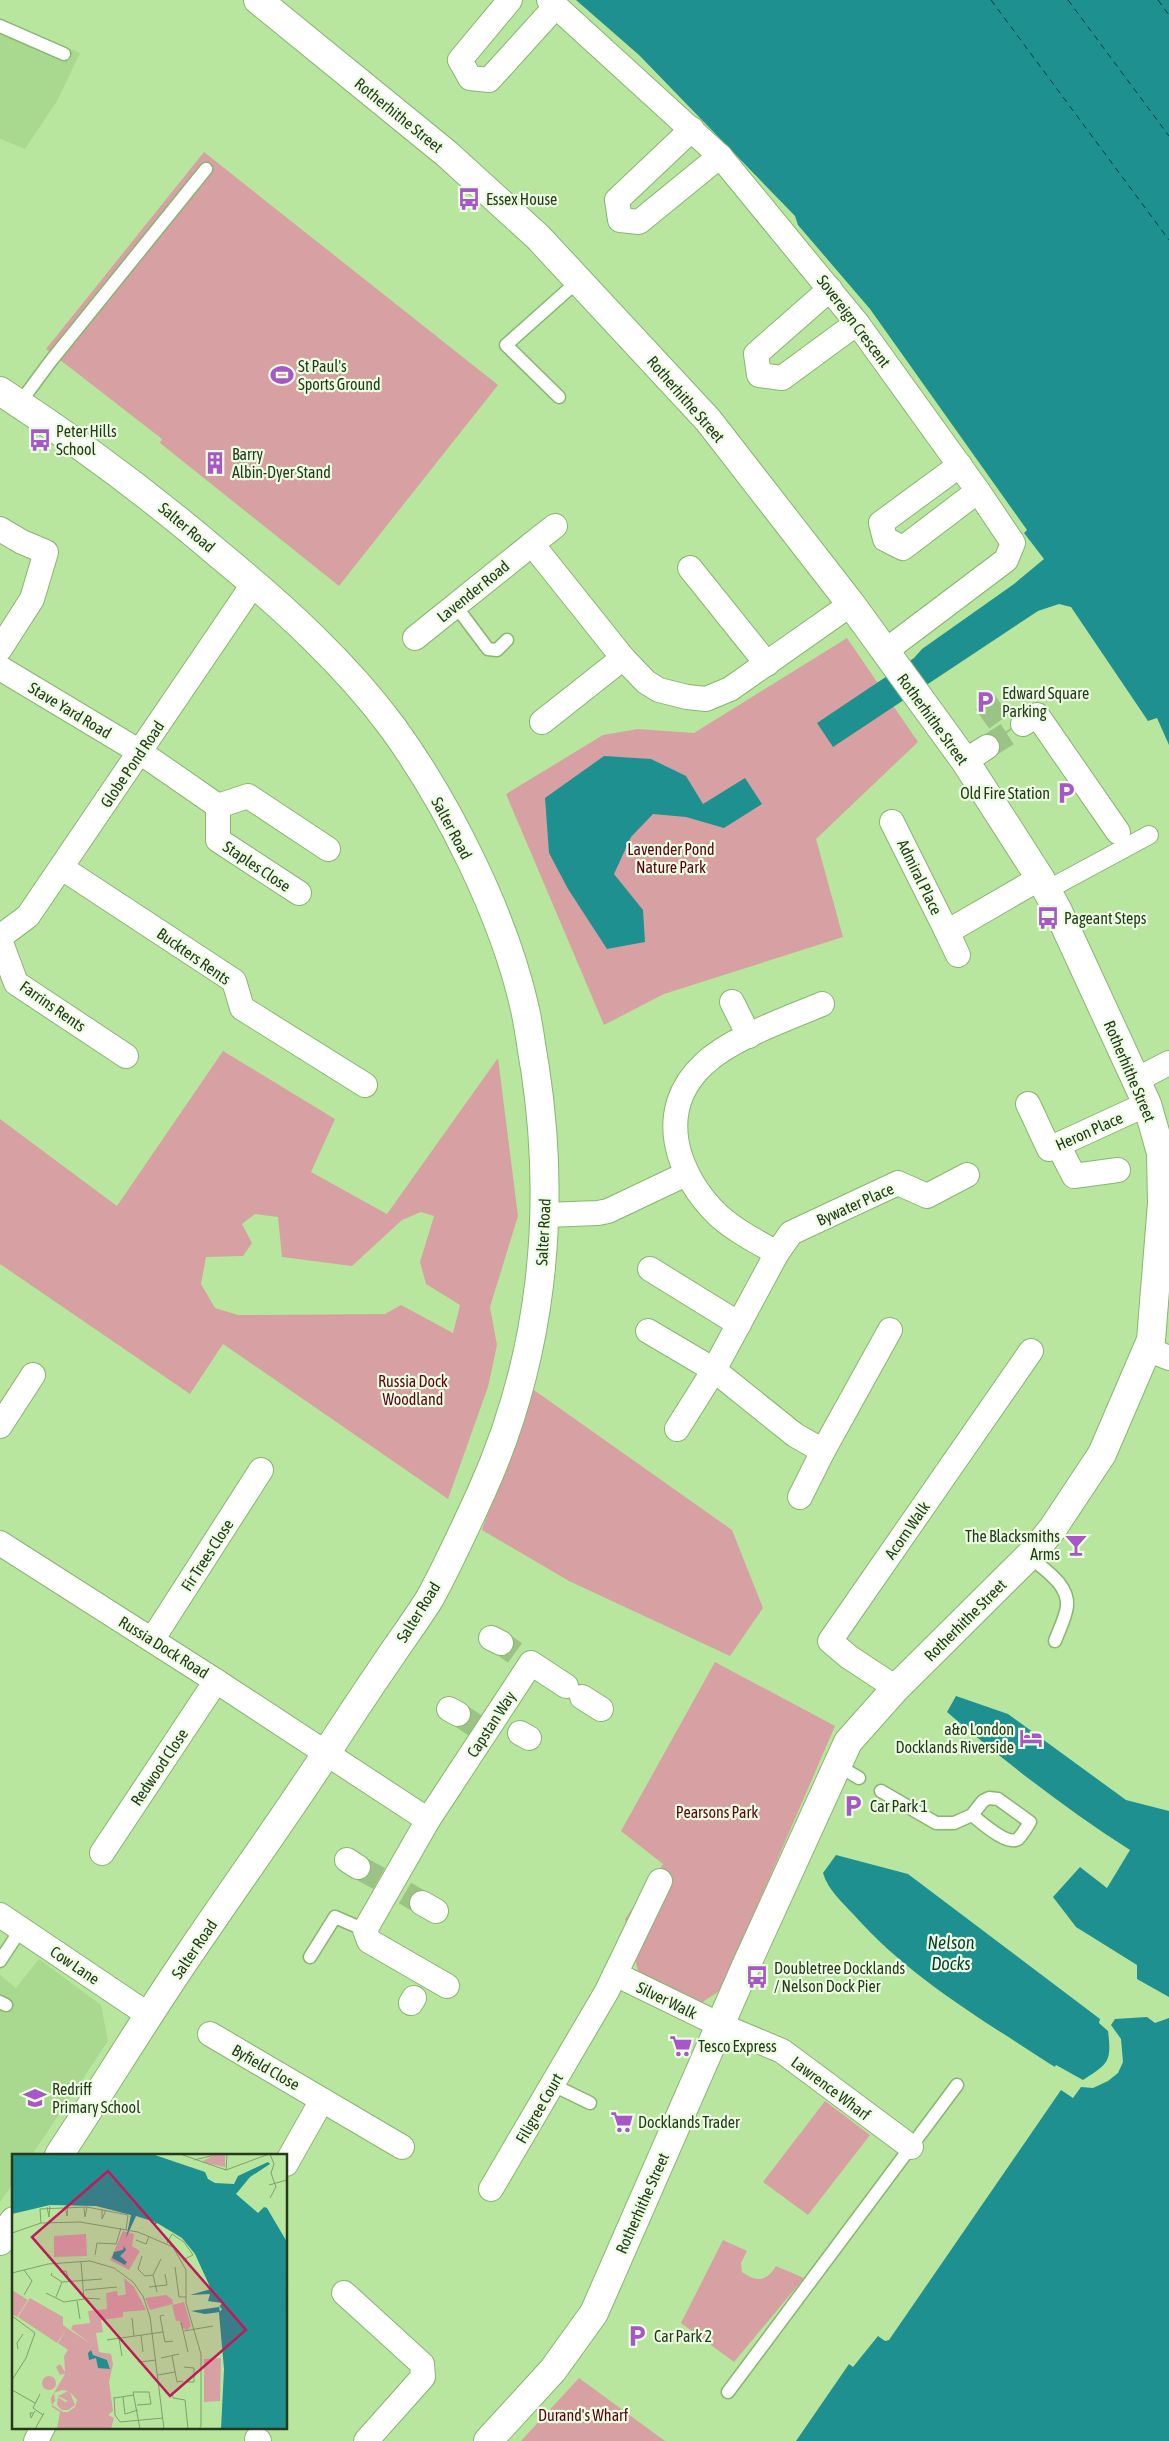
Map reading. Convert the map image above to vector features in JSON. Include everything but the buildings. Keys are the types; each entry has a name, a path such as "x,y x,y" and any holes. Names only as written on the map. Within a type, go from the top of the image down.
{"street":[{"name":"Rotherhithe Street","path":"258,0 447,154 538,237 579,280 708,420 851,604 925,708 976,754 1084,964 1147,1104 1161,1153 1162,1194 1151,1340 1158,1354 1097,1462 1053,1528 1029,1556 896,1688 848,1742 848,1772 720,2025 594,2313 553,2370 488,2441"},
{"path":"510,0 460,60 470,78 489,80 552,3"},
{"name":"Sovereign Crescent","path":"552,3 720,156 857,322 960,465 1013,543 1006,560 887,656"},
{"path":"692,129 617,200 620,220 639,222 720,156"},
{"path":"830,289 756,354 759,376 782,378 857,322"},
{"name":"Salter Road","path":"10,397 161,505 254,583 328,653 392,727 449,820 487,896 508,950 525,1007 539,1096 544,1155 546,1215 538,1302 528,1357 509,1423 482,1490 429,1600 190,1953 60,2154"},
{"path":"960,465 881,523 885,539 903,548 978,491"},
{"name":"Lavender Road","path":"415,638 555,526"},
{"path":"0,529 22,542 46,552 32,598 0,649"},
{"path":"532,544 623,658 646,682 659,690 687,697 706,699 730,689 851,604"},
{"path":"690,568 767,664"},
{"name":"Globe Pond Road","path":"0,939 28,916 254,583"},
{"path":"542,722 623,658"},
{"name":"Stave Yard Road","path":"0,668 140,752"},
{"path":"1022,724 1037,715 1118,832"},
{"path":"140,752 218,806 248,796 328,849"},
{"name":"Staples Close","path":"218,806 218,840 299,893"},
{"name":"Admiral Place","path":"892,822 958,955"},
{"path":"1044,884 1149,835"},
{"name":"Buckters Rents","path":"62,868 234,981 242,1008 365,1085"},
{"name":"Admiral Place","path":"946,932 1044,884"},
{"name":"Farrins Rents","path":"0,939 16,983 126,1056"},
{"path":"732,1002 749,1036"},
{"path":"777,1253 746,1235 721,1217 700,1196 686,1174 678,1148 675,1120 679,1097 688,1081 704,1063 720,1051 822,1004"},
{"path":"1136,1080 1169,1063"},
{"name":"Heron Place","path":"1028,1104 1049,1149 1147,1104"},
{"path":"1058,1145 1074,1176 1118,1170"},
{"path":"546,1215 598,1214 686,1174"},
{"name":"Bywater Place","path":"676,1429 714,1370 777,1253 791,1233 898,1183 927,1196 967,1175"},
{"path":"650,1269 738,1324"},
{"path":"800,1497 823,1451 890,1330"},
{"path":"648,1331 714,1370 796,1435 823,1451"},
{"name":"Acorn Walk","path":"896,1688 849,1658 830,1641 1031,1352"},
{"path":"0,1426 33,1375"},
{"name":"Fir Trees Close","path":"152,1640 261,1470"},
{"name":"Russia Dock Road","path":"1,1546 152,1640 326,1753"},
{"name":"Capstan Way","path":"366,1930 407,1894 428,1820 490,1724 509,1649 583,1697"},
{"name":"Redwood Close","path":"102,1853 216,1681"},
{"path":"326,1753 428,1820"},
{"path":"615,1974 660,1881"},
{"name":"Cow Lane","path":"0,1915 150,2016"},
{"path":"366,1930 368,1941 419,1989 447,1986"},
{"name":"Silver Walk","path":"615,1974 720,2025"},
{"name":"Filigree Court","path":"491,2189 587,2027 615,1974"},
{"name":"Lawrence Wharf","path":"720,2025 782,2051 911,2147"},
{"name":"Byfield Close","path":"210,2034 402,2148"},
{"path":"288,2160 322,2100"},
{"path":"0,2241 12,2224"},
{"path":"344,2293 422,2364 423,2377 372,2439"},
{"path":"36,2441 42,2428"}],"lane":[{"path":"0,26 64,54"},
{"path":"10,397 50,362 206,169"},
{"path":"559,397 506,345 579,280"},
{"path":"455,605 488,649 497,650 507,640"},
{"path":"1029,1556 1059,1584 1066,1595 1067,1606 1055,1640"},
{"path":"881,1791 936,1823 954,1823 972,1815"},
{"path":"310,1957 335,1918 366,1930"},
{"path":"0,1961 21,1929"},
{"path":"553,2085 590,2103"},
{"path":"728,2392 957,2085"}],"shaded area":[{"path":"0,19 80,53 57,101 25,149 0,139"},
{"name":"Redriff Primary School","path":"39,1959 101,2005 108,2041 33,2154 12,2154 12,2185 0,2202 0,1975 16,1988"}],"green space":[{"name":"St Paul's Sports Ground","path":"204,152 498,385 339,586 160,443 162,439 46,349"},
{"name":"Lavender Pond Nature Park","path":"847,638 918,742 816,839 843,937 664,994 604,1025 506,794 603,735 638,729 694,733"},
{"name":"Russia Dock Woodland","path":"223,1051 335,1119 311,1172 387,1214 498,1058 518,1216 490,1307 497,1345 488,1387 448,1499 223,1344 190,1394 0,1264 0,1119 117,1206","holes":["421,1212 434,1216 420,1262 426,1284 460,1305 453,1333 401,1305 385,1314 238,1315 215,1308 201,1284 206,1257 243,1256 252,1243 242,1224 255,1214 278,1217 282,1257 352,1266 402,1220"]},
{"path":"531,1388 732,1530 763,1608 730,1656 569,1581 482,1530"},
{"name":"Pearsons Park","path":"715,1662 835,1726 721,1990 701,2003 656,1988 638,1971 625,1919 663,1864 621,1831"},
{"path":"825,2101 870,2135 808,2215 763,2182"},
{"path":"723,2240 747,2251 741,2263 742,2272 747,2276 761,2279 769,2275 776,2266 804,2278 734,2362 681,2323"},
{"name":"Durand's Wharf","path":"579,2378 665,2441 521,2441"}],"water":[{"path":"576,0 1169,0 1169,745 1157,718 1148,721 1071,607 1059,604 1038,611 833,747 817,723 914,658 922,649 1014,584 1044,559 1024,533 1027,530 870,309 798,225 795,216 639,55"},
{"path":"604,756 651,759 686,776 703,804 745,778 762,804 724,828 686,817 653,814 631,837 614,874 643,910 645,942 607,949 568,889 549,853 545,798"},
{"path":"956,1696 1008,1714 1126,1800 1169,1811 1169,1997 1137,1979 1137,1965 1076,1927 1053,1897 1080,1867 1107,1888 1130,1850 1036,1784 947,1712"},
{"name":"Nelson Docks","path":"836,1855 908,1874 1100,2019 1099,2023 1108,2031 1109,2041 1108,2056 1103,2066 1083,2080 1056,2065 1055,2067 922,1978 876,1938 832,1890 823,1873"},
{"path":"1147,2017 1155,2023 1169,2018 1169,2441 796,2441 849,2364 853,2367 878,2336 885,2341 889,2340 1061,2090 1073,2098 1081,2087 1093,2088 1108,2081 1118,2073 1123,2062 1121,2039 1111,2025 1115,2019"}],"ferry route":[{"path":"991,0 1169,240"},
{"path":"1068,0 1169,136"},
{"path":"1158,0 1169,15"}],"tunnel":[{"path":"985,702 1007,733"},
{"path":"987,747 1023,724"},
{"path":"501,1643 515,1653"},
{"path":"458,1714 476,1726"},
{"path":"358,1867 380,1879"},
{"path":"405,1893 422,1903"}],"place":[{"name":"Essex House","path":"469,199"},
{"name":"St Paul's Sports Ground","path":"282,375"},
{"name":"Peter Hills School","path":"40,440"},
{"name":"Barry Albin-Dyer Stand","path":"215,463"},
{"name":"Edward Square Parking","path":"985,702"},
{"name":"Old Fire Station","path":"1066,793"},
{"name":"Pageant Steps","path":"1048,918"},
{"name":"The Blacksmiths Arms","path":"1076,1545"},
{"name":"a&o London Docklands Riverside","path":"1031,1738"},
{"name":"Car Park 1","path":"853,1806"},
{"name":"Doubletree Docklands / Nelson Dock Pier","path":"757,1977"},
{"name":"Tesco Express","path":"681,2046"},
{"name":"Redriff Primary School","path":"35,2098"},
{"name":"Docklands Trader","path":"622,2122"},
{"name":"Car Park 2","path":"637,2336"}]}
